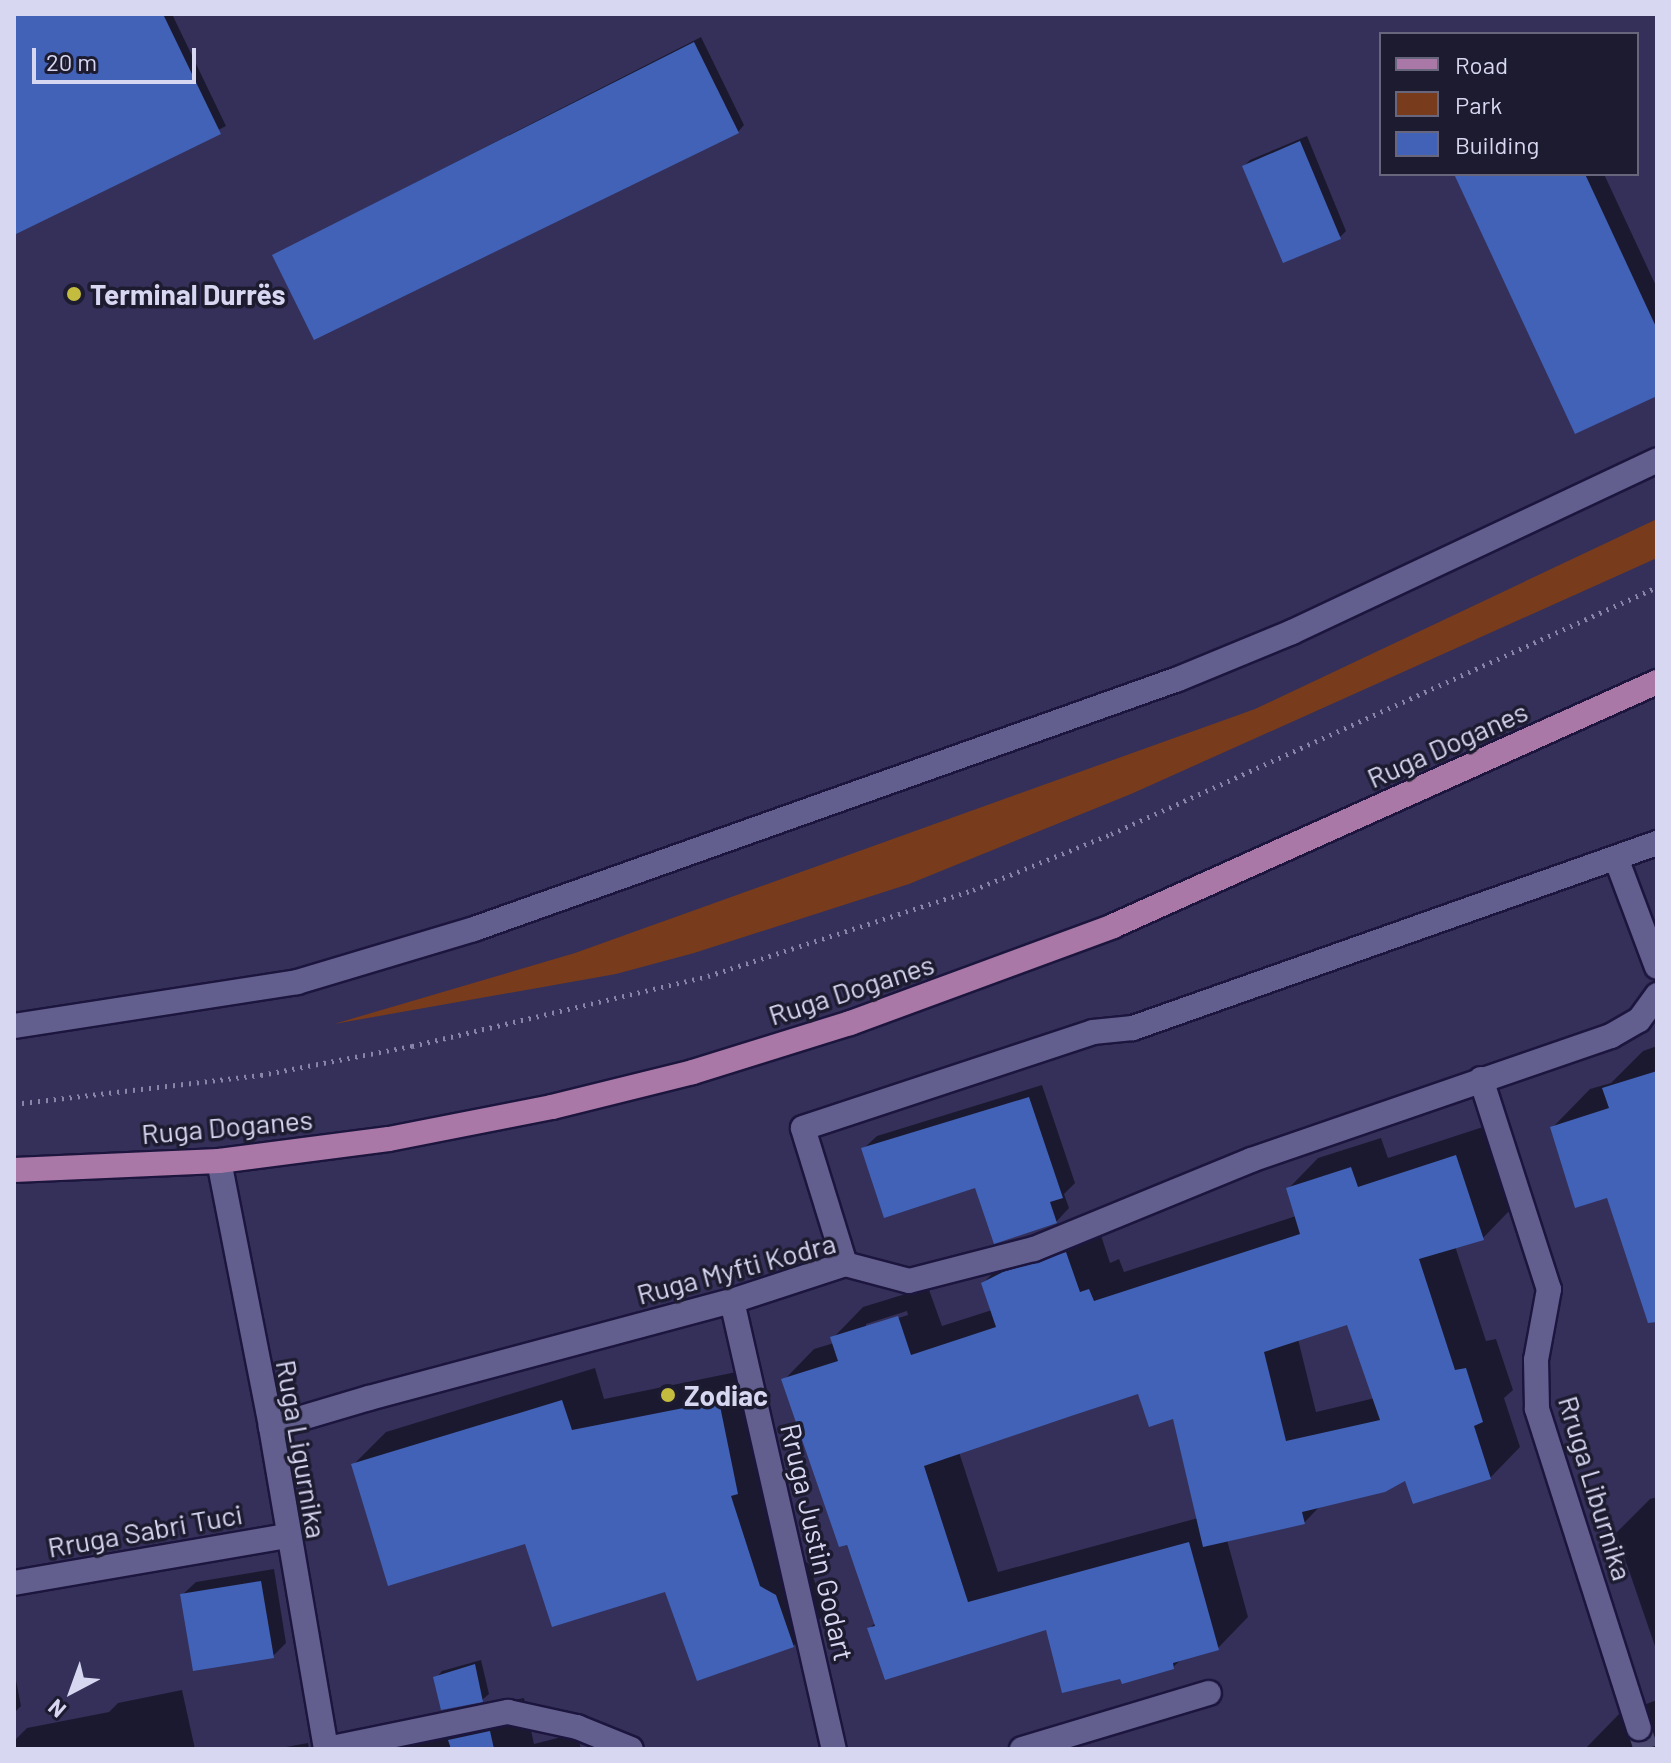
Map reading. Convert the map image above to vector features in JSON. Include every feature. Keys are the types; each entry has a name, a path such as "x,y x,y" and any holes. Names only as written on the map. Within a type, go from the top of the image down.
{"main road":[{"name":"Ruga Doganes","path":"14,1170 219,1161 389,1139 552,1107 693,1072 850,1023 1113,926 1657,682"}],"street":[{"path":"14,1026 297,982 474,929 634,874 1178,679 1306,625 1657,460"},
{"path":"845,1264 803,1128 1093,1032 1133,1028 1657,843"},
{"path":"1616,858 1657,967"},
{"path":"1648,1027 1657,995"},
{"name":"Ruga Myfti Kodra","path":"271,1427 384,1393 732,1301 845,1264 909,1281 1034,1249 1251,1160 1481,1079 1611,1036 1648,1027"},
{"name":"Rruga Liburnika","path":"1481,1079 1549,1289 1536,1360 1537,1409 1639,1728"},
{"name":"Ruga Ligurnika","path":"219,1161 271,1427 287,1536 326,1749"},
{"name":"Rruga Justin Godart","path":"732,1301 834,1749"},
{"name":"Rruga Sabri Tuci","path":"14,1583 287,1536"},
{"path":"1022,1749 1209,1693"},
{"path":"326,1749 508,1712 577,1727 631,1749"}],"path":[{"path":"14,1104 261,1075 442,1040 708,976 973,890 1111,834 1657,587"}],"green space":[{"path":"1657,519 1657,558 1131,794 909,884 694,953 616,974 334,1024 575,953 1255,709"}],"building":[{"path":"14,14 163,14 221,134 14,235"},
{"path":"694,42 739,133 314,340 272,255"},
{"path":"1300,141 1341,239 1283,263 1242,166"},
{"path":"1455,176 1586,176 1657,329 1657,396 1575,434"},
{"path":"1657,1071 1657,1322 1648,1323 1607,1198 1575,1208 1550,1127 1609,1108 1602,1088"},
{"path":"1029,1097 1063,1198 1050,1202 1057,1223 994,1244 975,1188 884,1218 861,1148"},
{"path":"1456,1155 1484,1240 1419,1259 1455,1370 1466,1368 1483,1422 1474,1426 1491,1479 1413,1504 1405,1481 1385,1492 1302,1512 1305,1524 1203,1547 1173,1419 1149,1427 1138,1394 1071,1416 924,1466 968,1602 1189,1542 1219,1650 1173,1663 1174,1669 1122,1684 1120,1679 1062,1693 1046,1630 885,1680 867,1628 875,1626 847,1545 839,1547 781,1379 838,1361 830,1337 898,1316 911,1355 996,1327 981,1283 1003,1272 1066,1252 1080,1292 1089,1289 1094,1301 1300,1234 1286,1188 1351,1167 1358,1187","holes":["1347,1325 1380,1420 1286,1441 1264,1352"]},
{"path":"562,1400 572,1430 719,1401 738,1494 731,1496 760,1586 776,1595 794,1647 697,1681 665,1592 552,1627 525,1544 388,1586 351,1464"},
{"path":"261,1581 274,1658 193,1671 180,1594"},
{"path":"475,1664 483,1702 441,1710 433,1677"},
{"path":"490,1731 494,1749 451,1749 448,1740"}],"tunnel":[{"path":"1639,1728 1646,1749"}],"place":[{"name":"Terminal Durrës","path":"74,294"},
{"name":"Zodiac","path":"668,1395"}]}
